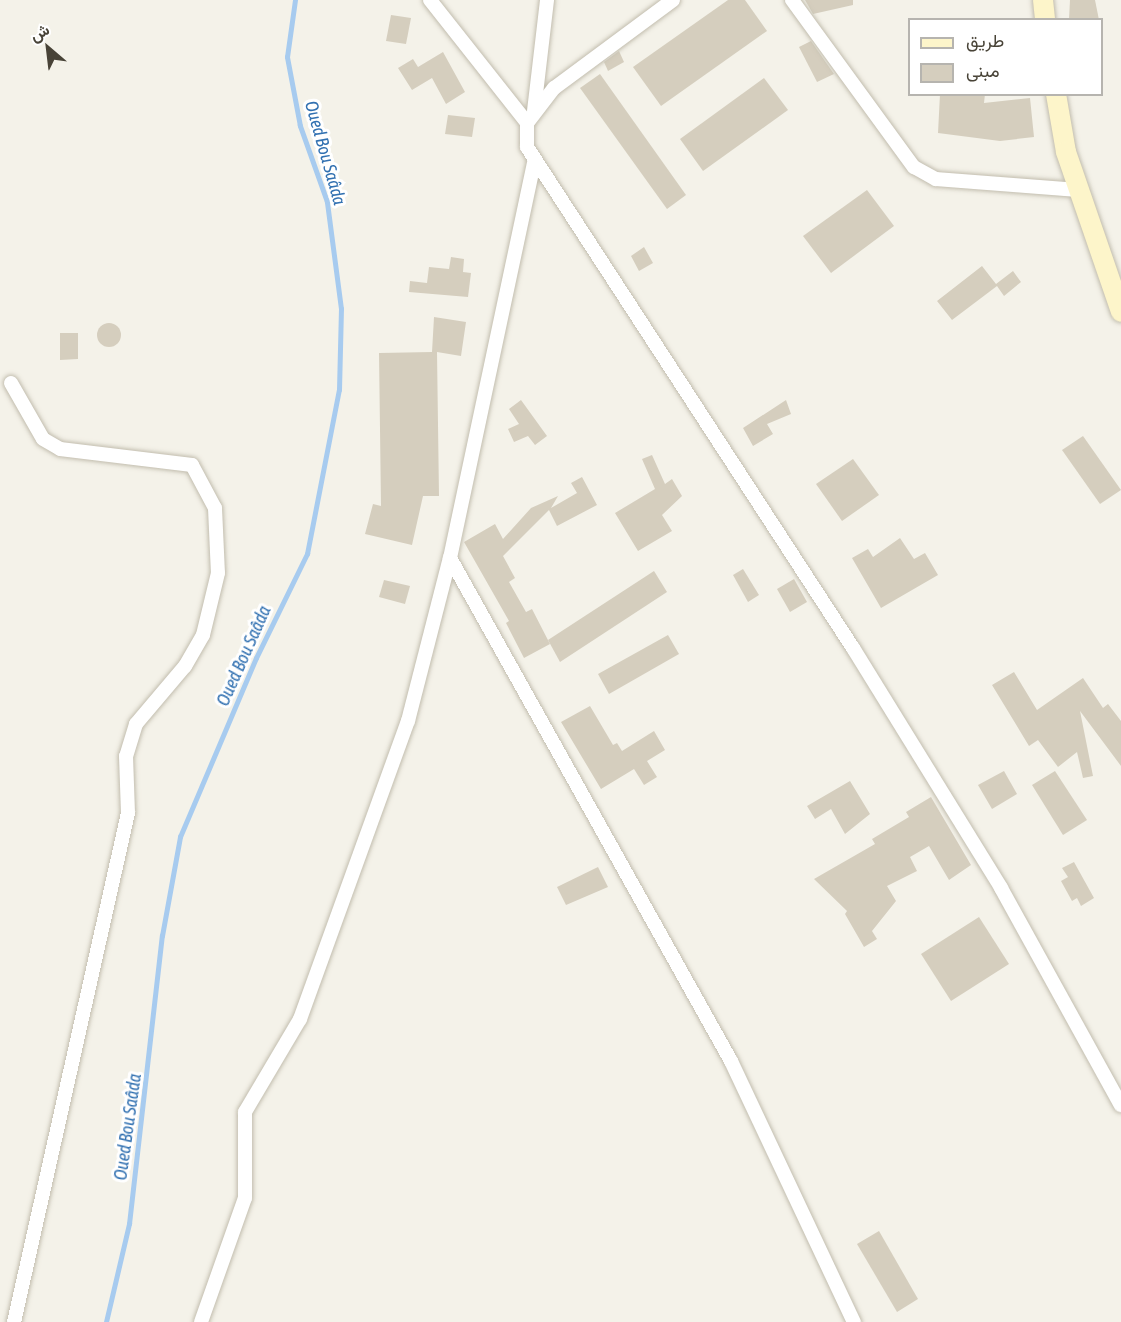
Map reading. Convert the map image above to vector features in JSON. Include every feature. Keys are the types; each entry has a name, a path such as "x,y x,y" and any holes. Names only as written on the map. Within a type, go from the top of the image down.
{"main road":[{"path":"1043,0 1045,18"},
{"path":"1056,96 1078,190 1121,312"}],"street":[{"path":"430,0 531,117"},
{"path":"547,0 527,147 534,163 853,648 1001,888 1121,1105"},
{"path":"531,117 578,69 673,0"},
{"path":"792,0 914,167 936,179 1078,190"},
{"path":"201,1322 244,1204 245,1112 300,1019 408,721 450,558 534,163"},
{"path":"11,383 44,439 60,449 192,465 214,508 218,573 203,635 185,666 136,724 126,756 128,813 14,1322"},
{"path":"450,558 731,1061 854,1322"}],"building":[{"path":"728,0 745,0 767,31 661,106 633,67"},
{"path":"805,0 853,0 853,5 813,14"},
{"path":"1070,0 1095,0 1099,18 1069,18"},
{"path":"391,15 411,18 406,44 386,41"},
{"path":"811,41 834,74 817,82 799,47"},
{"path":"619,51 624,62 608,71 604,62"},
{"path":"443,52 465,92 446,104 432,78 412,90 398,68 413,59 418,67"},
{"path":"600,74 686,195 667,209 580,88"},
{"path":"764,78 788,110 703,171 680,139"},
{"path":"940,96 985,96 984,103 1030,98 1034,137 1000,141 938,133"},
{"path":"448,115 475,118 472,137 445,134"},
{"path":"867,190 894,226 831,273 803,236"},
{"path":"644,247 653,263 639,271 631,256"},
{"path":"451,257 464,259 463,272 471,273 468,297 409,292 410,281 427,283 429,267 449,269"},
{"path":"982,266 996,284 1013,271 1021,282 1004,296 997,286 952,320 937,301"},
{"path":"434,317 466,322 461,356 437,352 439,496 423,496 412,545 365,534 373,504 381,506 379,353 432,352"},
{"path":"109,323 118,326 121,335 118,344 109,347 100,344 97,335 100,326"},
{"path":"60,333 78,333 78,359 60,360"},
{"path":"521,400 547,436 535,445 528,436 514,442 508,429 519,424 509,409"},
{"path":"786,400 791,414 767,424 773,434 753,446 743,428"},
{"path":"1083,436 1121,490 1100,504 1062,450"},
{"path":"652,455 665,484 672,479 682,496 662,515 672,531 638,551 615,513 655,489 642,459"},
{"path":"853,459 879,495 842,521 816,484"},
{"path":"582,477 597,505 557,526 549,510 503,556 515,578 509,582 526,612 532,609 550,644 524,658 506,623 509,621 464,542 495,524 503,539 531,508 558,496 551,508 577,493 571,483"},
{"path":"900,538 914,559 925,553 938,575 881,608 852,558 868,549 873,557"},
{"path":"743,569 759,595 748,602 733,575"},
{"path":"654,571 667,592 560,662 548,640"},
{"path":"794,579 807,602 790,612 777,589"},
{"path":"384,580 410,586 405,604 379,597"},
{"path":"668,635 679,654 609,694 598,674"},
{"path":"1014,672 1037,710 1083,678 1103,708 1108,704 1121,721 1121,766 1080,711 1093,776 1083,778 1077,752 1058,767 1038,740 1029,746 992,685"},
{"path":"590,706 613,745 617,743 622,751 654,731 665,750 647,761 657,777 644,785 634,769 601,789 561,722"},
{"path":"1004,771 1017,794 992,809 978,785"},
{"path":"1055,771 1087,820 1063,835 1032,785"},
{"path":"850,781 870,814 845,834 831,809 815,819 807,806"},
{"path":"931,797 971,865 949,880 929,846 910,857 917,871 887,886 896,901 872,931 877,939 864,947 845,914 847,911 814,879 875,844 872,839 909,817 906,812"},
{"path":"1074,862 1094,898 1081,906 1077,898 1072,901 1061,881 1068,877 1062,868"},
{"path":"598,867 608,887 566,905 557,887"},
{"path":"979,917 1009,964 951,1001 921,954"},
{"path":"879,1231 918,1299 897,1312 857,1244"}],"waterway":[{"name":"Oued Bou Saâda","path":"106,1322 129,1224 162,936 180,837 256,658 307,554 339,390 341,309 327,202 300,126 287,57 295,0"}]}
